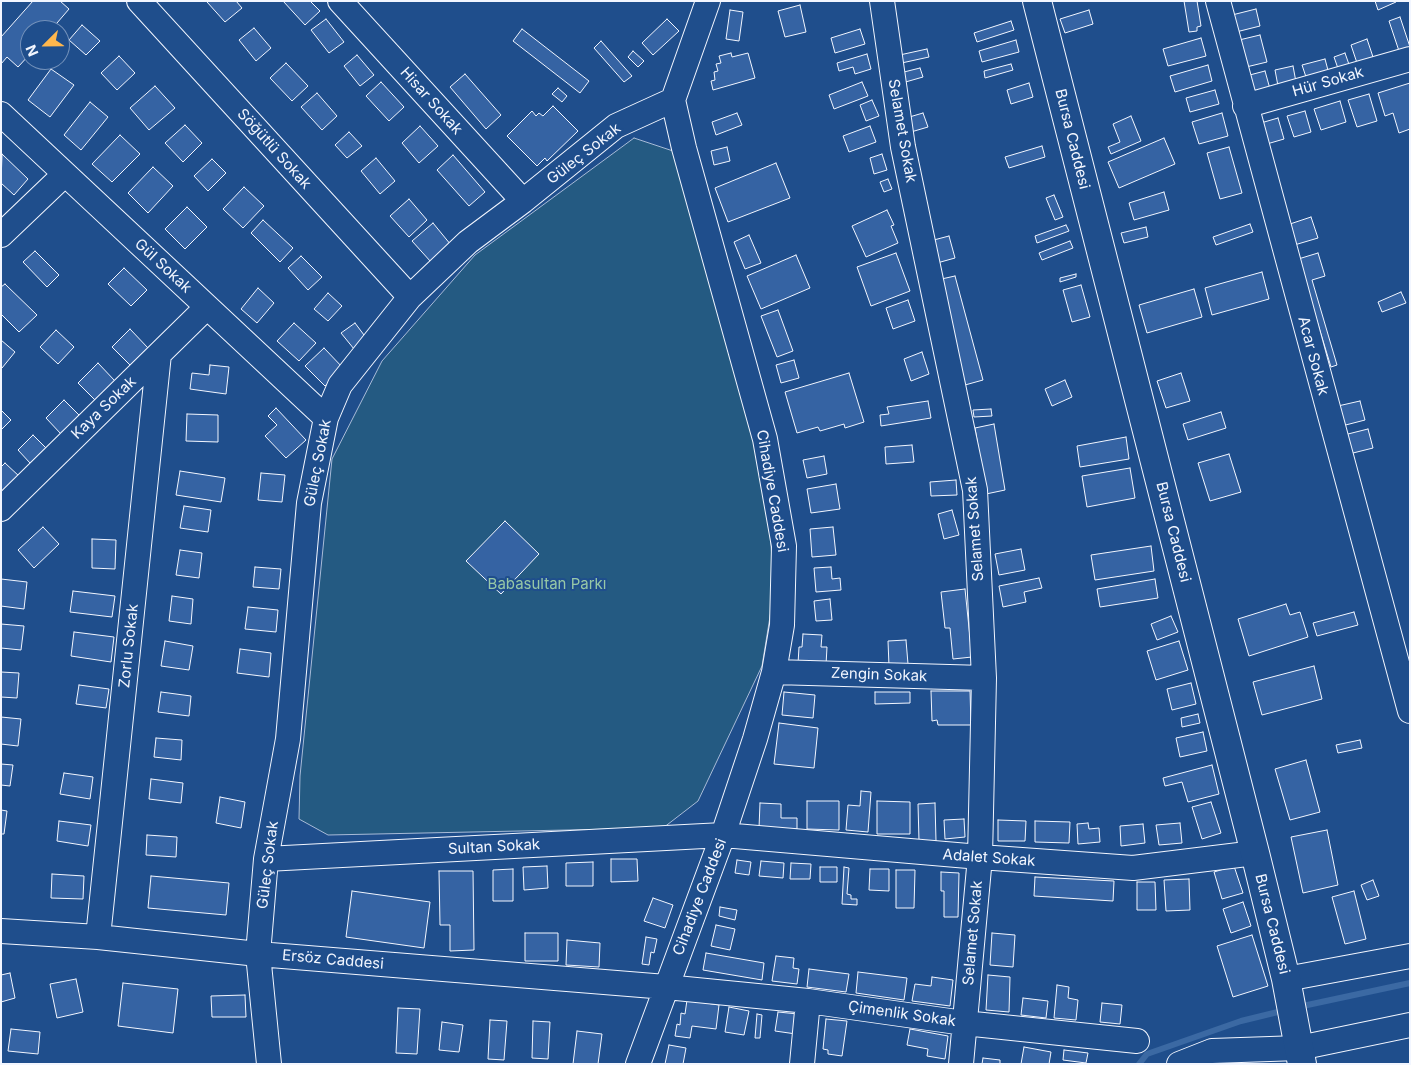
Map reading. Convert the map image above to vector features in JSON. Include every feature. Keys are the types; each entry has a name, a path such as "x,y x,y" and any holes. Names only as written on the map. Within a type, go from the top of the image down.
{"main road":[{"name":"Bursa Caddesi","path":"1037,1 1255,853 1287,985 1299,1046"}],"street":[{"name":"Söğütlü Sokak","path":"139,1 410,297"},
{"path":"673,100 708,1"},
{"name":"Selamet Sokak","path":"882,1 903,147 975,490 984,678 980,858 961,1064"},
{"name":"Acar Sokak","path":"1218,1 1410,711"},
{"name":"Hisar Sokak","path":"352,5 522,201"},
{"name":"Hür Sokak","path":"1245,106 1410,59"},
{"name":"Güleç Sokak","path":"269,1064 258,954 266,859 288,740 309,503 326,418 340,385 410,297 468,242 616,126 673,100"},
{"name":"Cihadiye Caddesi","path":"638,1064 723,836 774,672 782,625 784,546 765,439 684,148 673,100"},
{"name":"Gül Sokak","path":"1,114 326,418"},
{"path":"1,235 65,174"},
{"name":"Kaya Sokak","path":"1,509 207,307"},
{"name":"Zorlu Sokak","path":"98,937 159,354"},
{"name":"Zengin Sokak","path":"774,672 984,678"},
{"name":"Adalet Sokak","path":"723,836 980,858 1133,868 1255,853"},
{"name":"Sultan Sokak","path":"266,859 723,836"},
{"name":"Ersöz Caddesi","path":"1,931 98,937 258,954 666,987"},
{"path":"1287,985 1410,956"},
{"name":"Çimenlik Sokak","path":"666,987 808,1000 964,1024 1137,1041"},
{"path":"802,1064 808,1000"},
{"path":"1179,1064 1212,1051 1299,1046 1410,1025"}],"green space":[{"name":"Babasultan Parkı","path":"634,138 673,151 750,421 768,497 774,592 762,666 698,801 663,828 328,835 299,819 300,776 332,459 382,361 475,255"}],"building":[{"path":"33,1 60,1 69,9 60,20 20,20 20,65 18,67 7,57 1,64 1,37"},
{"path":"208,1 236,1 242,8 225,22"},
{"path":"283,1 310,1 320,11 305,25"},
{"path":"1184,1 1197,1 1201,26 1197,27 1197,31 1189,32"},
{"path":"1375,1 1396,1 1396,2 1378,10"},
{"path":"800,5 806,32 785,37 778,11"},
{"path":"1256,9 1260,26 1232,33 1228,16"},
{"path":"730,10 743,12 739,41 726,39"},
{"path":"1089,10 1093,24 1065,33 1060,19"},
{"path":"1400,17 1410,47 1410,54 1401,57 1389,21"},
{"path":"326,19 344,42 329,53 311,30"},
{"path":"667,19 679,31 653,55 642,43"},
{"path":"1011,21 1014,30 977,42 974,33"},
{"path":"82,25 100,41 86,55 70,39"},
{"path":"254,28 271,48 256,61 239,40"},
{"path":"522,29 589,81 580,93 513,41"},
{"path":"860,29 865,44 835,53 831,38"},
{"path":"1260,35 1267,62 1242,68 1235,41"},
{"path":"1201,38 1206,56 1168,66 1163,49"},
{"path":"1367,39 1375,63 1359,69 1351,45"},
{"path":"1016,40 1019,52 982,62 979,51"},
{"path":"601,41 632,76 624,82 594,48"},
{"path":"927,49 929,57 897,64 895,56"},
{"path":"633,51 644,61 638,67 628,57"},
{"path":"731,53 732,57 748,53 755,78 713,90 711,81 715,80 714,72 718,71 716,64 721,63 719,56"},
{"path":"1345,53 1352,73 1341,77 1334,57"},
{"path":"867,54 871,69 855,74 853,67 839,71 837,63"},
{"path":"357,55 374,75 360,86 344,66"},
{"path":"119,56 135,73 117,90 101,73"},
{"path":"1325,59 1329,74 1307,80 1302,65"},
{"path":"286,63 308,86 292,101 270,78"},
{"path":"1011,64 1013,70 985,78 984,71"},
{"path":"1208,65 1212,81 1175,92 1170,76"},
{"path":"1293,66 1296,82 1278,86 1275,70"},
{"path":"920,68 923,77 902,83 900,73"},
{"path":"50,70 74,85 50,117 28,100"},
{"path":"1265,71 1270,89 1247,95 1242,77"},
{"path":"465,74 501,115 486,129 450,87"},
{"path":"381,82 404,107 389,121 366,96"},
{"path":"862,82 868,96 834,109 829,95"},
{"path":"1029,83 1033,97 1011,104 1007,90"},
{"path":"1410,83 1410,129 1399,133 1393,113 1385,116 1378,93"},
{"path":"155,86 175,108 149,130 130,108"},
{"path":"558,88 567,96 562,102 552,94"},
{"path":"1215,90 1219,104 1190,112 1186,98"},
{"path":"317,93 337,116 322,130 301,107"},
{"path":"1369,94 1377,121 1357,127 1348,100"},
{"path":"872,100 879,116 866,121 860,105"},
{"path":"1340,101 1346,122 1321,130 1314,109"},
{"path":"90,102 108,117 81,150 64,135"},
{"path":"553,106 578,131 547,161 545,158 537,166 507,136 532,111 536,116 539,113 543,116"},
{"path":"1305,111 1311,132 1294,137 1287,116"},
{"path":"737,113 742,125 716,135 712,122"},
{"path":"923,113 928,127 911,132 906,118"},
{"path":"1222,113 1228,136 1199,144 1192,122"},
{"path":"1131,116 1141,141 1111,154 1108,147 1120,142 1113,124"},
{"path":"1278,118 1284,139 1260,146 1254,125"},
{"path":"185,125 202,143 183,162 165,143"},
{"path":"420,126 438,146 419,163 402,143"},
{"path":"870,126 876,142 849,152 843,136"},
{"path":"349,132 362,146 347,158 335,145"},
{"path":"120,135 140,154 112,182 92,164"},
{"path":"1164,138 1175,164 1119,188 1108,162"},
{"path":"1042,146 1045,157 1009,168 1005,157"},
{"path":"727,147 730,161 714,165 711,151"},
{"path":"1229,147 1242,193 1220,199 1207,153"},
{"path":"2,154 28,179 14,195 1,183"},
{"path":"882,154 887,170 874,174 870,158"},
{"path":"453,155 485,192 469,206 437,170"},
{"path":"376,158 395,181 380,194 361,171"},
{"path":"212,159 226,173 208,191 194,176"},
{"path":"776,163 790,198 728,222 715,188"},
{"path":"153,167 173,186 148,213 128,193"},
{"path":"888,179 892,189 884,192 880,182"},
{"path":"244,187 264,206 243,228 223,209"},
{"path":"1164,192 1169,210 1134,220 1129,203"},
{"path":"1054,195 1063,217 1055,220 1046,198"},
{"path":"409,199 427,220 409,237 390,216"},
{"path":"187,207 207,227 185,249 165,229"},
{"path":"887,210 894,225 891,226 898,243 866,257 852,226"},
{"path":"1311,217 1318,238 1291,246 1284,226"},
{"path":"263,220 293,248 280,262 251,233"},
{"path":"433,223 451,245 431,262 412,241"},
{"path":"1250,224 1253,232 1216,245 1213,237"},
{"path":"1066,225 1069,231 1037,243 1035,236"},
{"path":"1146,227 1148,237 1124,243 1121,233"},
{"path":"749,235 761,263 745,269 734,242"},
{"path":"949,236 955,258 937,263 930,241"},
{"path":"1070,241 1073,248 1042,260 1039,253"},
{"path":"35,251 59,275 47,287 23,262"},
{"path":"896,253 910,291 871,306 857,267"},
{"path":"1318,253 1325,276 1312,280 1337,365 1331,367 1306,285 1295,260"},
{"path":"796,255 810,288 761,309 747,276"},
{"path":"301,256 322,277 308,290 288,268"},
{"path":"124,268 147,290 131,306 108,284"},
{"path":"1262,272 1269,299 1212,315 1205,288"},
{"path":"1076,274 1076,277 1060,282 1060,278"},
{"path":"955,276 983,380 965,385 937,280"},
{"path":"5,284 37,315 19,332 1,314 1,287"},
{"path":"1081,285 1090,317 1072,322 1063,290"},
{"path":"258,288 274,303 257,323 241,309"},
{"path":"1194,289 1202,317 1147,333 1139,305"},
{"path":"1401,292 1406,303 1382,312 1378,302"},
{"path":"328,293 342,306 328,321 314,309"},
{"path":"908,300 915,321 893,329 886,308"},
{"path":"778,310 793,351 777,357 761,316"},
{"path":"294,323 316,343 299,361 277,341"},
{"path":"355,323 367,339 354,349 341,333"},
{"path":"130,329 148,348 130,365 112,347"},
{"path":"56,330 74,347 58,364 40,347"},
{"path":"1,340 15,352 2,368 1,367"},
{"path":"324,348 344,369 325,386 305,366"},
{"path":"922,352 929,374 911,381 904,359"},
{"path":"794,360 799,378 781,383 776,365"},
{"path":"98,363 115,381 96,401 78,383"},
{"path":"210,365 229,367 226,394 190,389 192,373 209,375"},
{"path":"849,373 864,422 845,428 844,424 820,431 818,427 797,433 785,392"},
{"path":"1181,373 1190,401 1166,408 1157,381"},
{"path":"1065,380 1072,397 1052,406 1045,389"},
{"path":"64,400 79,415 61,434 46,418"},
{"path":"928,401 931,418 881,426 880,415 889,414 887,407"},
{"path":"1360,401 1365,420 1334,428 1329,408"},
{"path":"276,408 306,440 286,458 265,436 277,425 268,416"},
{"path":"991,409 992,416 974,417 973,410"},
{"path":"1,410 11,420 1,430"},
{"path":"1221,412 1226,428 1188,440 1183,424"},
{"path":"187,414 218,415 218,442 186,441"},
{"path":"994,424 1005,490 986,494 975,428"},
{"path":"1368,429 1373,448 1341,456 1336,437"},
{"path":"33,435 46,448 30,463 18,450"},
{"path":"1126,437 1129,459 1080,467 1077,446"},
{"path":"912,445 914,462 886,464 885,447"},
{"path":"1229,454 1241,492 1210,501 1198,463"},
{"path":"824,456 827,474 807,478 803,460"},
{"path":"5,463 20,477 1,497 1,467"},
{"path":"1130,468 1135,498 1087,507 1082,476"},
{"path":"180,471 225,478 221,502 176,495"},
{"path":"261,473 285,475 282,502 258,500"},
{"path":"956,480 957,495 931,496 930,482"},
{"path":"836,484 840,509 811,513 807,489"},
{"path":"184,506 211,510 208,532 180,528"},
{"path":"952,510 959,535 944,539 938,514"},
{"path":"505,521 539,554 501,594 466,561"},
{"path":"43,527 59,544 34,568 18,550"},
{"path":"833,527 836,555 812,557 810,529"},
{"path":"92,539 116,540 115,569 92,568"},
{"path":"1151,546 1154,571 1095,580 1091,555"},
{"path":"1021,549 1025,570 999,575 995,554"},
{"path":"180,550 202,553 199,578 176,575"},
{"path":"255,567 281,569 279,589 253,587"},
{"path":"831,567 832,579 840,578 841,590 816,592 814,568"},
{"path":"1039,578 1042,588 1024,592 1026,602 1003,607 999,586"},
{"path":"1,579 27,582 24,609 1,606"},
{"path":"1155,579 1158,598 1100,607 1097,589"},
{"path":"965,589 972,657 953,659 950,628 945,628 941,592"},
{"path":"73,591 115,596 112,617 70,612"},
{"path":"172,596 193,599 191,624 169,621"},
{"path":"830,599 832,620 816,621 814,601"},
{"path":"1286,604 1290,615 1300,612 1308,637 1249,656 1238,619"},
{"path":"248,607 278,610 276,632 245,629"},
{"path":"1354,612 1358,625 1317,636 1313,623"},
{"path":"1171,616 1178,632 1157,640 1151,624"},
{"path":"1,624 24,626 21,650 1,648"},
{"path":"74,632 114,637 111,662 71,656"},
{"path":"803,634 822,635 821,647 827,647 826,665 798,664 799,647 802,647"},
{"path":"906,640 908,664 889,666 888,641"},
{"path":"165,641 193,646 189,670 161,666"},
{"path":"1179,641 1188,670 1156,680 1147,651"},
{"path":"240,649 271,653 269,677 237,673"},
{"path":"1314,666 1322,699 1262,715 1253,682"},
{"path":"1,672 19,673 17,698 1,697"},
{"path":"1191,683 1196,704 1172,710 1167,689"},
{"path":"79,685 109,689 106,708 76,704"},
{"path":"931,691 970,691 971,725 938,725 937,720 932,721"},
{"path":"161,692 191,696 189,716 158,712"},
{"path":"784,692 815,695 813,718 782,715"},
{"path":"875,692 910,692 910,703 875,704"},
{"path":"1198,714 1200,723 1182,727 1181,718"},
{"path":"1,717 21,719 18,746 1,744"},
{"path":"779,723 818,728 814,768 774,764"},
{"path":"1203,732 1207,751 1180,757 1176,738"},
{"path":"156,738 182,740 181,760 154,757"},
{"path":"1360,740 1362,748 1338,753 1336,745"},
{"path":"1306,760 1320,812 1290,820 1275,769"},
{"path":"1,764 13,765 10,786 1,785"},
{"path":"1212,765 1219,794 1188,802 1182,782 1165,786 1163,778"},
{"path":"64,773 93,777 90,799 60,794"},
{"path":"151,779 183,783 181,803 149,799"},
{"path":"861,791 871,792 868,832 846,830 848,805 860,806"},
{"path":"220,797 245,802 241,828 216,823"},
{"path":"807,801 839,801 839,830 807,829"},
{"path":"877,801 910,802 910,834 877,834"},
{"path":"1211,802 1221,833 1202,839 1192,807"},
{"path":"760,803 781,804 781,818 797,818 797,829 759,828"},
{"path":"935,803 936,841 919,841 918,804"},
{"path":"1,810 7,811 4,834 1,834"},
{"path":"964,819 965,837 945,839 944,820"},
{"path":"998,820 1026,821 1025,841 998,841"},
{"path":"59,821 91,825 88,846 57,841"},
{"path":"1035,821 1070,822 1069,843 1035,842"},
{"path":"1088,823 1089,829 1099,828 1100,842 1078,844 1077,824"},
{"path":"1180,823 1182,843 1159,845 1156,825"},
{"path":"1143,824 1145,843 1121,846 1120,826"},
{"path":"1327,830 1338,885 1303,893 1291,837"},
{"path":"147,835 177,837 176,857 146,855"},
{"path":"611,859 637,859 638,881 611,882"},
{"path":"737,860 751,862 749,875 735,873"},
{"path":"761,861 784,863 783,878 759,876"},
{"path":"593,862 593,886 566,886 566,863"},
{"path":"791,863 811,864 810,879 790,879"},
{"path":"547,866 548,888 524,890 523,867"},
{"path":"1234,866 1243,893 1222,899 1214,872"},
{"path":"820,867 837,867 837,882 820,882"},
{"path":"844,867 849,868 847,894 851,895 851,899 857,899 857,905 842,904"},
{"path":"513,869 513,901 493,901 493,870"},
{"path":"870,869 889,869 889,891 869,890"},
{"path":"896,870 915,870 914,908 896,908"},
{"path":"439,871 473,871 474,950 450,951 450,925 440,925"},
{"path":"941,872 959,873 958,917 944,917 944,891 941,891"},
{"path":"52,874 84,876 83,899 51,898"},
{"path":"151,876 229,883 226,915 148,908"},
{"path":"1035,877 1114,881 1113,901 1034,896"},
{"path":"1189,879 1190,910 1166,911 1164,880"},
{"path":"1373,880 1379,896 1367,900 1361,885"},
{"path":"1137,882 1155,882 1156,910 1137,910"},
{"path":"352,891 430,902 424,948 346,937"},
{"path":"1354,891 1366,939 1345,944 1332,897"},
{"path":"653,898 673,905 665,928 644,921"},
{"path":"1243,902 1251,926 1231,933 1223,909"},
{"path":"720,907 737,910 735,920 719,916"},
{"path":"716,925 735,929 730,950 711,946"},
{"path":"525,933 558,933 558,961 525,961"},
{"path":"992,933 1015,935 1013,967 990,965"},
{"path":"1252,935 1268,986 1233,997 1217,946"},
{"path":"646,937 657,939 654,953 651,952 649,965 642,964"},
{"path":"567,940 600,943 599,967 566,965"},
{"path":"706,953 764,963 762,980 703,970"},
{"path":"776,956 794,958 793,968 799,969 797,984 772,981"},
{"path":"809,969 849,974 846,992 807,987"},
{"path":"858,972 907,978 904,1000 856,993"},
{"path":"10,973 15,998 1,1002 1,975"},
{"path":"988,975 1010,977 1009,1012 986,1010"},
{"path":"932,977 953,980 950,1006 912,1001 915,984 931,986"},
{"path":"76,979 83,1012 57,1018 50,984"},
{"path":"123,983 178,989 173,1033 118,1026"},
{"path":"1057,985 1069,987 1068,998 1078,1000 1076,1020 1054,1018"},
{"path":"245,995 246,1017 212,1017 211,996"},
{"path":"1023,998 1048,1001 1046,1018 1021,1015"},
{"path":"687,1000 719,1005 716,1029 692,1026 690,1038 675,1036 677,1024 680,1025 681,1013 685,1014"},
{"path":"1102,1003 1122,1005 1120,1024 1100,1022"},
{"path":"729,1007 749,1011 744,1035 725,1032"},
{"path":"398,1008 420,1009 417,1054 396,1053"},
{"path":"778,1012 798,1014 796,1034 775,1031"},
{"path":"757,1014 762,1015 760,1038 755,1038"},
{"path":"826,1019 847,1021 842,1056 828,1054 828,1050 823,1049"},
{"path":"490,1020 507,1021 504,1060 488,1059"},
{"path":"533,1021 550,1022 548,1059 532,1058"},
{"path":"442,1022 463,1025 459,1052 439,1050"},
{"path":"11,1029 40,1032 38,1054 8,1051"},
{"path":"910,1029 948,1036 945,1059 927,1056 928,1049 907,1045"},
{"path":"577,1031 602,1034 598,1064 573,1064"},
{"path":"669,1045 686,1048 683,1064 665,1064"},
{"path":"1024,1047 1051,1052 1049,1064 1021,1064"},
{"path":"1064,1050 1088,1053 1086,1063 1063,1060"},
{"path":"983,1058 1000,1060 1000,1064 982,1064"}],"waterway":[{"path":"1298,1007 1410,983"},
{"path":"1139,1064 1147,1054 1241,1021 1286,1010"}]}
